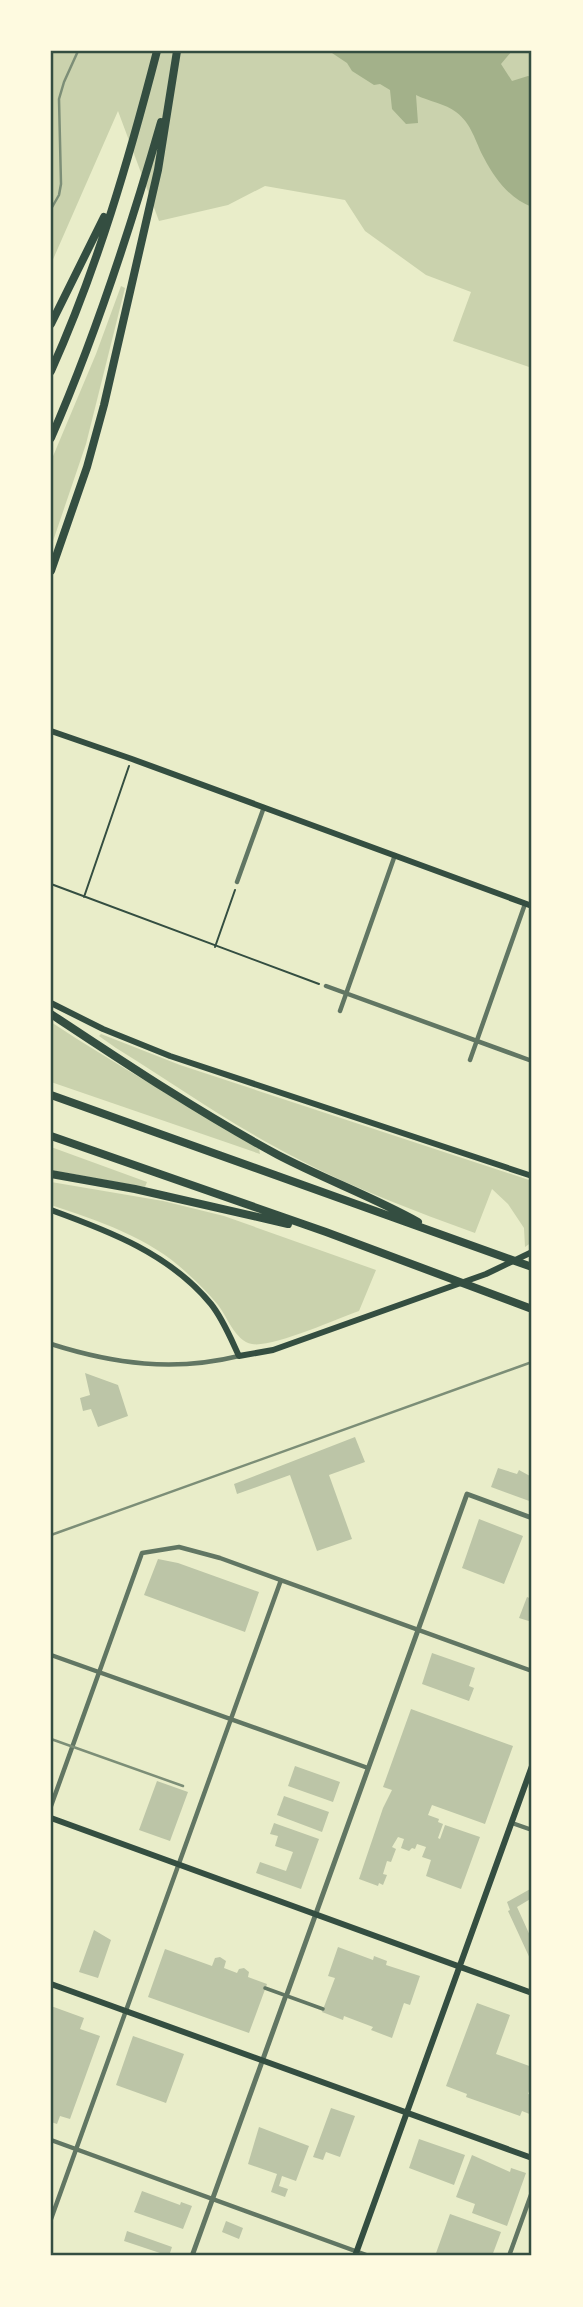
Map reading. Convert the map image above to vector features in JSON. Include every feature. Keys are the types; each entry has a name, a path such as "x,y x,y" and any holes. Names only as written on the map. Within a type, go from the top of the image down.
{"highway":[{"path":"51,371 90,273 138,124 157,51"},
{"path":"51,571 83,479 104,405 158,170 177,51"},
{"path":"51,438 106,303 170,89"},
{"path":"51,324 116,192"},
{"path":"51,1014 257,1143 322,1178 402,1213 439,1234"},
{"path":"51,1095 532,1267"},
{"path":"51,1136 326,1232 532,1309"},
{"path":"51,1174 135,1189 326,1232"}],"main road":[{"path":"51,732 529,904"},
{"path":"51,1003 103,1029 170,1056 532,1176"},
{"path":"51,1210 112,1233 144,1249 172,1268 213,1306 239,1356 273,1350 486,1275 532,1252"},
{"path":"356,2254 532,1766"},
{"path":"51,1818 532,1993"},
{"path":"51,1984 532,2158"}],"street":[{"path":"237,882 264,807"},
{"path":"340,1012 395,854"},
{"path":"470,1060 529,904"},
{"path":"326,986 532,1061"},
{"path":"51,1344 86,1355 143,1364 175,1366 211,1363 239,1356"},
{"path":"191,2256 467,1494 532,1518"},
{"path":"51,1806 142,1553 179,1546 532,1671"},
{"path":"51,2219 281,1580"},
{"path":"51,1655 368,1768"},
{"path":"512,1823 532,1830"},
{"path":"265,1988 323,2009"},
{"path":"51,2140 356,2254 369,2256"},
{"path":"509,2256 532,2192"}],"path":[{"path":"84,898 132,759"},
{"path":"215,947 237,882"},
{"path":"51,884 326,986"}],"shaded area":[{"path":"51,51 532,51 532,368 453,341 471,292 426,275 365,231 345,200 265,186 228,205 159,221 118,111 51,264"},
{"path":"329,51 512,51 501,64 512,81 532,77 532,207 510,194 498,181 470,127 456,112 416,95 418,123 406,124 392,109 390,90 380,84 374,85 352,71 347,63"},
{"path":"121,286 125,288 86,444 51,547 51,461"},
{"path":"51,1022 259,1149 260,1154 51,1082"},
{"path":"101,1034 180,1065 532,1181 532,1242 525,1247 524,1228 508,1204 492,1189 475,1233 385,1199 320,1170 252,1134 116,1048 99,1036"},
{"path":"51,1147 147,1182 145,1187 51,1170"},
{"path":"51,1182 163,1201 224,1216 376,1270 359,1311 274,1342 252,1344 236,1333 218,1305 200,1285 158,1250 106,1224 51,1205"}],"building":[{"path":"85,1373 118,1385 128,1416 98,1427 91,1409 83,1411 80,1398 90,1395"},
{"path":"355,1437 365,1462 329,1475 352,1539 317,1551 290,1475 237,1494 234,1484"},
{"path":"498,1468 517,1474 519,1470 530,1476 532,1502 491,1487"},
{"path":"479,1519 523,1536 504,1584 462,1568"},
{"path":"158,1559 178,1563 259,1592 245,1632 144,1595"},
{"path":"527,1597 532,1599 532,1622 519,1618"},
{"path":"432,1653 475,1668 469,1686 474,1688 469,1701 422,1684"},
{"path":"411,1709 513,1746 485,1824 432,1805 428,1815 439,1819 438,1822 443,1824 438,1838 440,1839 445,1825 480,1837 461,1889 426,1876 431,1860 422,1857 426,1847 417,1844 415,1849 409,1851 401,1848 404,1839 398,1837 392,1847 396,1849 391,1862 387,1861 383,1874 387,1875 383,1885 379,1883 378,1886 359,1879 383,1808 392,1790 383,1787"},
{"path":"295,1766 340,1782 333,1802 288,1786"},
{"path":"157,1781 188,1792 170,1841 139,1830"},
{"path":"284,1796 329,1812 322,1832 277,1815"},
{"path":"274,1823 319,1839 301,1889 256,1873 260,1862 286,1871 293,1852 275,1846 278,1836 270,1834"},
{"path":"532,1888 532,1898 517,1907 532,1940 532,1963 508,1911 507,1902"},
{"path":"94,1930 111,1940 98,1978 79,1972"},
{"path":"338,1947 373,1960 374,1956 387,1961 386,1965 420,1976 410,2005 404,2003 392,2038 344,2016 343,2020 322,2012 335,1978 328,1976"},
{"path":"165,1949 212,1966 215,1958 220,1957 226,1961 224,1968 237,1973 244,1968 249,1972 248,1977 267,1984 249,2033 148,1997"},
{"path":"477,2003 510,2015 496,2054 532,2067 532,2083 528,2094 532,2095 532,2115 522,2111 520,2116 466,2097 467,2094 446,2086"},
{"path":"51,2006 84,2018 80,2029 100,2036 70,2119 60,2116 57,2124 51,2122"},
{"path":"133,2036 184,2054 166,2103 116,2085"},
{"path":"331,2108 355,2116 340,2157 326,2152 323,2160 313,2157"},
{"path":"259,2127 309,2146 296,2181 282,2176 279,2186 288,2189 285,2197 271,2192 277,2174 248,2164"},
{"path":"419,2139 465,2155 454,2185 409,2168"},
{"path":"472,2155 510,2172 511,2168 526,2173 507,2226 472,2213 475,2204 456,2197"},
{"path":"142,2191 180,2205 181,2202 192,2206 183,2229 134,2212"},
{"path":"450,2214 501,2232 492,2256 435,2256"},
{"path":"226,2221 243,2228 239,2239 222,2232"},
{"path":"127,2231 172,2247 169,2256 124,2241"}],"railway":[{"path":"51,209 59,195 61,184 59,99 78,51"},
{"path":"51,1535 532,1362"},
{"path":"51,1739 183,1786"}]}
